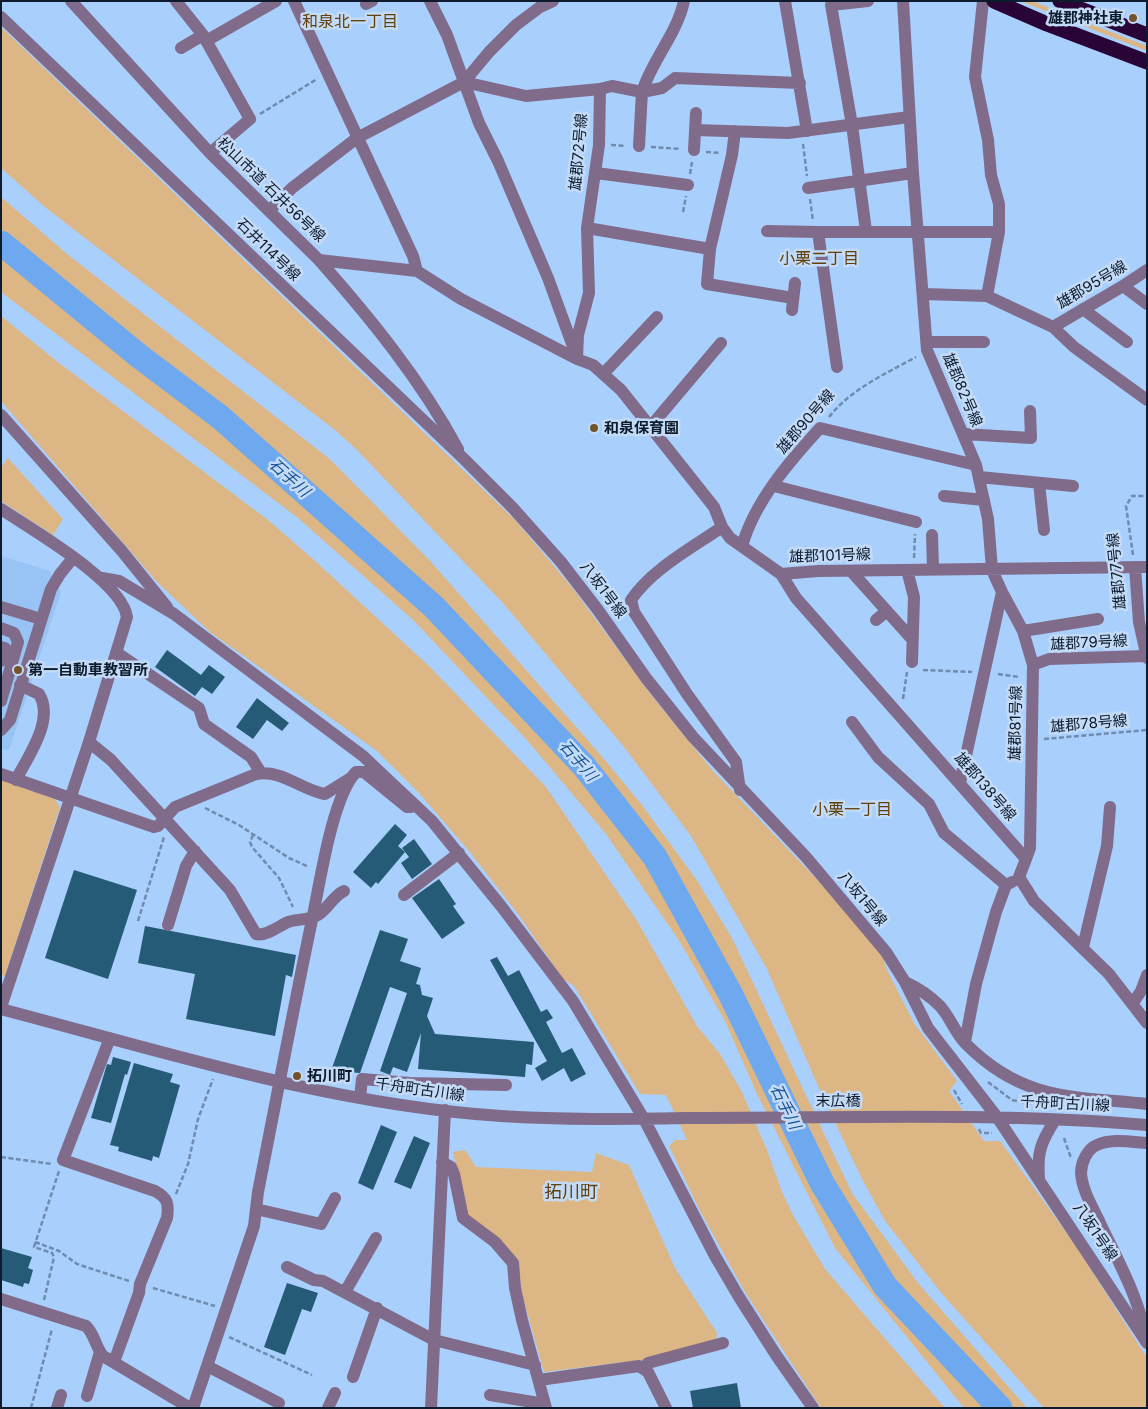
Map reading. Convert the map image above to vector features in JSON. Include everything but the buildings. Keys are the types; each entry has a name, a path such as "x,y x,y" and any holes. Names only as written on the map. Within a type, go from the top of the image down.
{"highway":[{"path":"994,1 1055,28 1147,62"},
{"path":"1060,1 1147,35"}],"street":[{"name":"松山市道 石井56号線","path":"72,1 210,153 319,260 417,271 461,298 577,359 593,365 604,373 651,426"},
{"path":"176,1 205,38 250,118 210,153"},
{"path":"181,48 205,38 276,1"},
{"path":"294,1 413,256 417,271"},
{"path":"430,1 447,35 478,123 498,161 548,278 577,359"},
{"path":"270,210 292,188 357,138 464,82 488,52 516,25 540,7 553,1"},
{"path":"640,146 642,92 653,65 676,27 684,1"},
{"path":"785,1 800,82 806,131"},
{"name":"雄郡82号線","path":"903,1 909,117 920,233 927,346 964,434 977,471 984,500 992,570 1002,592"},
{"path":"983,1 975,77 988,140 991,174 999,204 998,232 987,296"},
{"path":"866,231 861,179 830,6 869,5"},
{"name":"石井114号線","path":"1,17 512,507"},
{"path":"464,82 526,96 600,89 612,86 642,92 662,88 675,78 800,82"},
{"name":"雄郡72号線","path":"577,359 578,335 589,293 587,228 599,145 600,89"},
{"path":"694,150 696,113"},
{"path":"695,130 806,131 909,117"},
{"path":"735,131 732,155 710,249 708,284 793,304 795,283"},
{"path":"808,188 913,172"},
{"path":"596,173 688,185"},
{"path":"587,228 710,249"},
{"path":"767,231 998,232"},
{"path":"818,232 837,367"},
{"path":"319,260 373,322 435,406 464,459"},
{"name":"雄郡95号線","path":"1053,327 1147,270"},
{"path":"1123,286 1147,304"},
{"path":"924,294 987,296 1053,327 1074,347 1147,400"},
{"path":"1083,309 1127,342"},
{"path":"604,373 657,317"},
{"path":"927,346 984,342"},
{"path":"651,426 722,343"},
{"path":"964,434 1031,438 1030,411"},
{"path":"1,415 121,550 174,614"},
{"name":"雄郡101号線","path":"651,426 714,507 722,526 730,538 781,574 934,569 992,570 1141,567"},
{"path":"820,428 977,471 1039,483 1073,486"},
{"name":"雄郡90号線","path":"742,546 753,516 797,454 820,428"},
{"path":"1039,483 1044,530"},
{"path":"774,486 916,522"},
{"path":"944,496 984,500"},
{"name":"八坂1号線","path":"512,507 572,576 646,678 693,737 740,790 806,858 886,952 905,982 928,1028 997,1117 1147,1342"},
{"path":"1,509 102,578 126,608 127,617 89,742 1,1008"},
{"path":"722,526 661,570 638,589 631,600 634,612 687,694 736,762 740,790"},
{"path":"932,535 934,569"},
{"path":"1,730 10,720 51,589 73,558"},
{"name":"雄郡77号線","path":"1141,567 1139,622 1146,657"},
{"path":"911,570 914,597 911,638"},
{"path":"851,571 911,638 914,646 912,667"},
{"name":"雄郡138号線","path":"781,574 796,598 1026,860"},
{"path":"102,578 119,581 174,614 363,756 419,807 459,853 573,1001 644,1119 734,1288 776,1355 813,1408"},
{"path":"960,783 1002,592"},
{"name":"雄郡81号線","path":"1002,592 1024,631 1033,665 1030,848 1026,860"},
{"path":"1,607 41,619"},
{"path":"876,620 888,611"},
{"path":"1024,631 1098,619"},
{"path":"1,628 14,633 18,646 5,664"},
{"path":"1,647 5,648 4,682 1,701"},
{"path":"117,653 199,708 204,724 251,757 262,773"},
{"name":"雄郡79号線","path":"1033,665 1049,659 1146,657"},
{"path":"5,664 25,671"},
{"path":"16,780 42,724 45,711 39,694 20,685"},
{"path":"852,722 878,757 929,804 944,833 1006,885"},
{"path":"89,742 103,751 230,890 256,934 263,934 299,918 312,917 319,914 338,894 344,891"},
{"path":"1,774 154,827 167,819 175,807 262,773 281,776 325,794 349,779 356,772 364,772 407,807 419,807"},
{"path":"1,1299 86,1326 92,1332 100,1352 191,1408 254,1226 312,917 329,838 349,779"},
{"path":"1083,947 1107,846 1110,807"},
{"path":"168,925 186,866 195,851"},
{"path":"404,895 459,853"},
{"path":"965,1042 976,984 996,912 1006,885 1019,878 1026,860"},
{"path":"1019,878 1034,901 1083,947 1133,1003 1147,1023"},
{"path":"1133,1003 1141,991 1147,975"},
{"path":"905,982 921,990 940,1006 965,1042 1003,1075 1022,1085 1047,1092 1147,1104"},
{"name":"千舟町古川線","path":"1,1008 280,1081 360,1098 500,1116 666,1118"},
{"path":"110,1038 62,1162 155,1191 167,1201 167,1218 140,1284 139,1294 114,1362"},
{"path":"360,1098 362,1079 410,1083 506,1085"},
{"path":"431,1408 445,1110"},
{"name":"千舟町古川線","path":"981,1117 1147,1125"},
{"name":"末広橋","path":"666,1118 981,1117"},
{"path":"1039,1178 1038,1157 1044,1138 1055,1120"},
{"path":"1147,1143 1120,1141 1097,1145 1084,1161 1081,1175 1089,1200 1136,1300 1147,1342"},
{"path":"442,1162 451,1167 454,1174 463,1218 495,1242 513,1263 515,1288 546,1406 497,1400"},
{"path":"256,1209 321,1224 335,1198"},
{"path":"345,1292 376,1238"},
{"path":"287,1267 345,1292 434,1340 535,1365"},
{"path":"358,1374 377,1308"},
{"path":"644,1368 648,1363 723,1343"},
{"path":"87,1396 100,1352"},
{"path":"207,1366 279,1403"},
{"path":"539,1380 633,1367 644,1368"},
{"path":"644,1368 666,1408"},
{"path":"328,1408 335,1393"}],"path":[{"path":"250,118 327,73"},
{"path":"599,145 694,150 732,155"},
{"name":"雄郡90号線","path":"820,428 839,405 868,383 927,346"},
{"name":"雄郡77号線","path":"1141,567 1126,506 1132,496 1147,496"},
{"path":"911,570 916,522"},
{"path":"900,716 912,667 1033,679"},
{"name":"雄郡78号線","path":"1032,740 1147,730"},
{"path":"195,798 204,808 239,824 289,858 322,873"},
{"path":"138,921 167,819"},
{"path":"253,835 250,842 252,847 278,878 299,918"},
{"path":"167,1201 176,1195 183,1178 198,1120 213,1079"},
{"path":"1,1158 62,1162 34,1247 52,1253 54,1257 45,1300 39,1302 37,1309"},
{"path":"31,1408 55,1315"},
{"path":"218,1332 312,1375"}],"shaded area":[{"path":"1020,1 1032,1 1147,46 1147,51"},
{"path":"1,27 516,521 574,590 652,696 713,771 829,892 882,955 887,970 914,1023 957,1081 949,1091 984,1141 1000,1141 1076,1246 1147,1358 1147,1408 1044,1408 943,1295 885,1221 862,1179 822,1095 766,967 691,836 624,747 502,602 356,449 335,430 46,208 1,168"},
{"path":"1,197 67,254 331,460 431,562 599,753 642,805 696,879 732,938 852,1193 918,1283 1027,1408 964,1408 835,1248 757,1094 725,1021 680,942 606,834 526,739 413,620 298,518 1,292"},
{"path":"1,316 59,363 268,520 429,666 546,787 636,919 697,1026 720,1054 742,1092 767,1150 782,1192 793,1215 825,1269 945,1408 821,1408 745,1292 699,1209 669,1146 675,1140 687,1140 666,1095 640,1094 574,986 563,979 518,914 469,851 419,793 377,751 210,632 157,582 1,401"},
{"path":"8,458 63,519 53,535 1,501 1,467"},
{"name":"第一自動車教習所","path":"1,556 50,571 61,592 9,750 1,749"},
{"path":"1,780 54,798 60,807 5,976 1,975"},
{"path":"465,1150 476,1167 592,1172 596,1153 629,1165 675,1268 717,1333 716,1340 649,1359 544,1372 521,1291 519,1266 467,1215 453,1152"}],"waterway":[{"name":"石手川","path":"1,243 139,356 220,417 434,607 584,766 655,857 731,995 822,1183 885,1286 1000,1408"}],"place":[{"name":"雄郡神社東","path":"1133,18"},
{"name":"和泉保育園","path":"594,428"},
{"name":"第一自動車教習所","path":"18,670"},
{"name":"拓川町","path":"297,1076"}],"district":[{"name":"和泉北一丁目","path":"350,22"},
{"name":"小栗二丁目","path":"819,259"},
{"name":"小栗一丁目","path":"852,810"},
{"name":"拓川町","path":"571,1193"}]}
